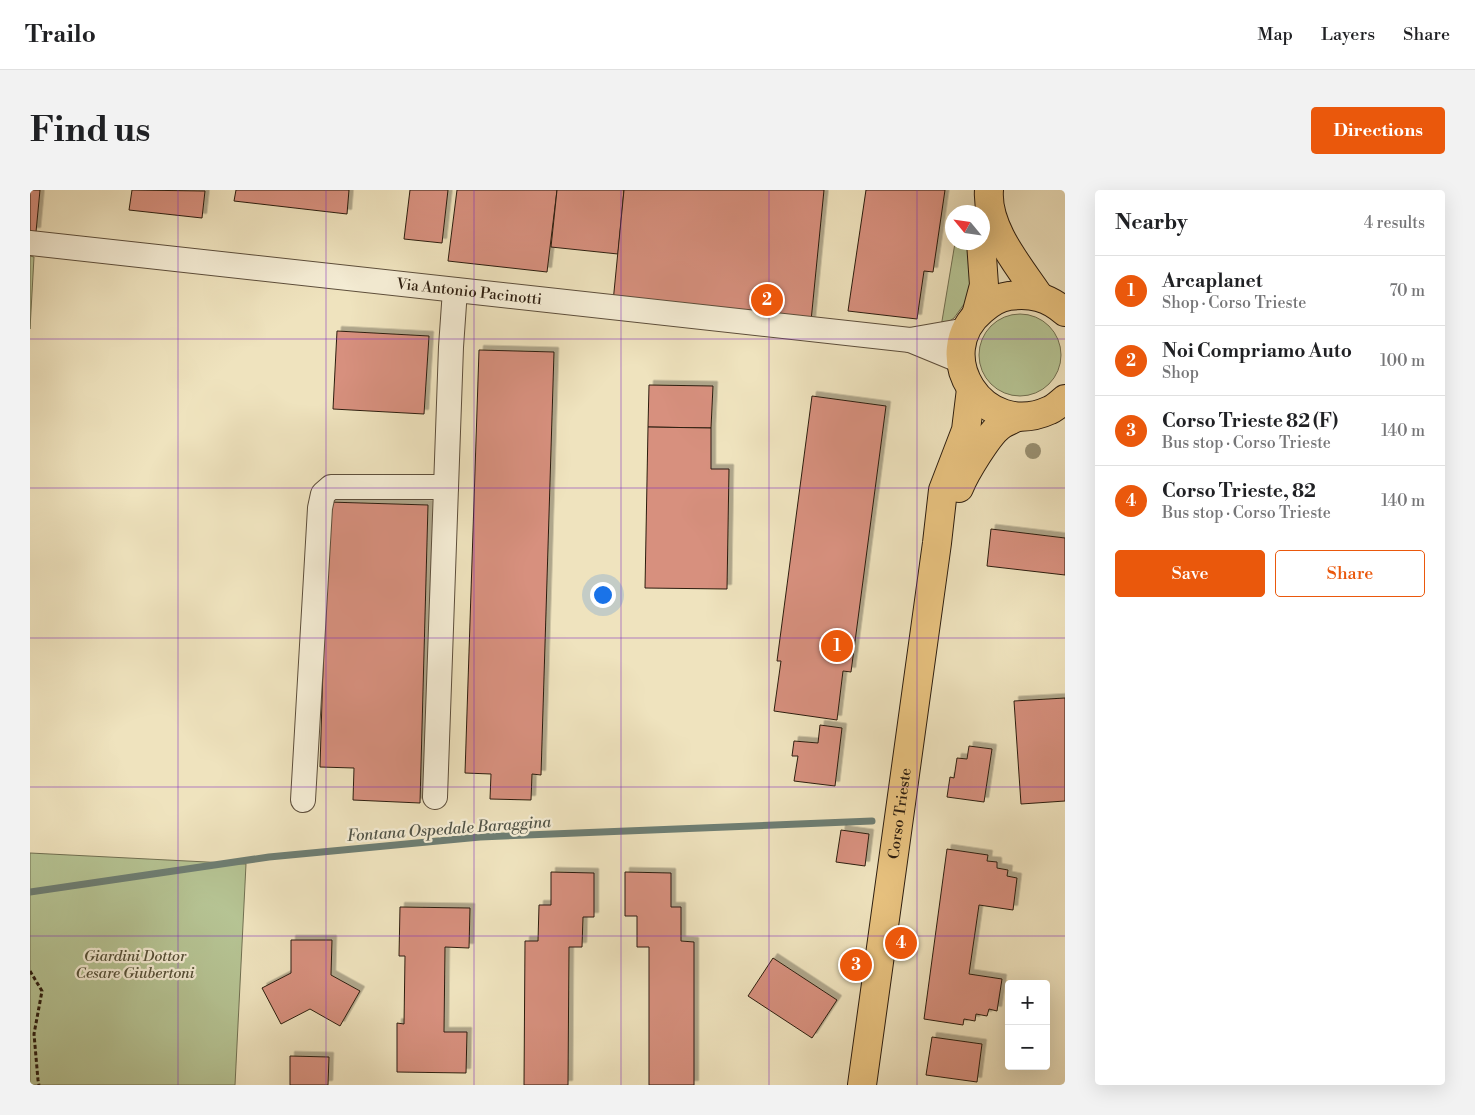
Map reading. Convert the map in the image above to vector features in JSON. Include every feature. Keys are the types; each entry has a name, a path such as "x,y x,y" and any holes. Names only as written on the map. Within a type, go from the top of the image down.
{"main road":[{"path":"973,190 974,205"},
{"path":"989,190 988,201 1001,239 1038,296"},
{"path":"982,250 984,285 962,346 961,361 964,376 971,389 983,403 999,413 1017,417 1035,416 1061,407"},
{"path":"971,322 989,304 1004,296 1022,294 1038,296 1055,304 1065,312"},
{"name":"Corso Trieste","path":"862,1085 943,490 966,430 971,389"},
{"name":"Corso Trieste","path":"937,543 964,476 999,426 1017,417"}],"street":[{"name":"Via Antonio Pacinotti","path":"30,243 910,340 961,361"},
{"path":"435,797 451,346 455,290"},
{"name":"Via Antonio Pacinotti","path":"910,340 971,322"},
{"path":"303,800 320,508 323,494 331,487 446,487"}],"path":[{"path":"30,971 42,991 34,1034 39,1085"}],"green space":[{"path":"954,250 973,250 976,267 967,300 954,318 941,327"},
{"path":"30,256 34,257 30,329"},
{"path":"1020,314 1043,321 1049,326 1054,332 1061,355 1054,378 1049,384 1043,389 1020,396 997,389 991,384 986,378 979,355 986,332 991,326 997,321"},
{"name":"Giardini Dottor Cesare Giubertoni","path":"30,853 246,864 235,1085 30,1085"}],"building":[{"path":"30,190 40,190 36,232 30,232"},
{"path":"132,190 205,191 202,218 129,210"},
{"path":"236,190 349,190 347,214 234,201"},
{"path":"410,190 448,190 442,243 404,239"},
{"path":"457,190 557,190 547,272 448,261"},
{"path":"557,190 624,190 618,254 551,247"},
{"path":"624,190 824,190 811,321 613,302"},
{"path":"866,190 945,190 933,272 924,271 917,319 848,311"},
{"path":"337,331 429,336 424,414 333,409"},
{"path":"479,350 554,352 541,775 532,774 531,800 490,799 491,774 465,773"},
{"path":"649,385 713,386 711,428 648,427"},
{"path":"812,396 886,406 851,672 843,671 837,720 774,711 781,661 777,661"},
{"path":"648,427 711,428 711,469 729,469 727,589 645,588"},
{"path":"328,502 428,505 420,803 353,800 354,768 320,767"},
{"path":"991,529 1065,538 1065,575 987,566"},
{"path":"1065,698 1065,801 1021,804 1014,701"},
{"path":"820,725 842,728 835,786 794,781 798,756 792,756 794,741 818,743"},
{"path":"969,746 992,749 984,802 947,797 950,777 954,778 957,758 967,759"},
{"path":"841,830 869,834 865,866 836,862"},
{"path":"947,849 988,855 987,861 997,862 997,868 1008,870 1007,876 1017,878 1013,910 979,905 969,974 1002,979 997,1011 989,1009 987,1016 976,1014 975,1021 964,1019 963,1025 924,1019"},
{"path":"551,872 594,873 594,917 583,917 582,947 569,947 568,1085 524,1085 525,941 538,941 539,905 551,905"},
{"path":"625,872 671,873 671,907 681,907 681,941 694,942 694,1085 649,1085 649,947 637,947 637,916 625,916"},
{"path":"400,907 470,908 469,948 445,947 444,1032 467,1032 466,1073 397,1072 397,1023 404,1024 405,956 399,956"},
{"path":"291,940 332,940 331,975 360,991 340,1026 310,1009 281,1024 262,988 291,973"},
{"path":"773,958 837,1000 812,1038 748,996"},
{"path":"932,1037 982,1044 977,1082 926,1075"},
{"path":"290,1056 329,1057 328,1085 290,1085"}],"waterway":[{"name":"Fontana Ospedale Baraggina","path":"30,892 269,857 480,837 872,821"}],"place":[{"name":"Noi Compriamo Auto","path":"767,300"},
{"name":"Arcaplanet","path":"837,646"},
{"name":"Corso Trieste, 82","path":"901,943"},
{"name":"Corso Trieste 82 (F)","path":"856,965"}]}
